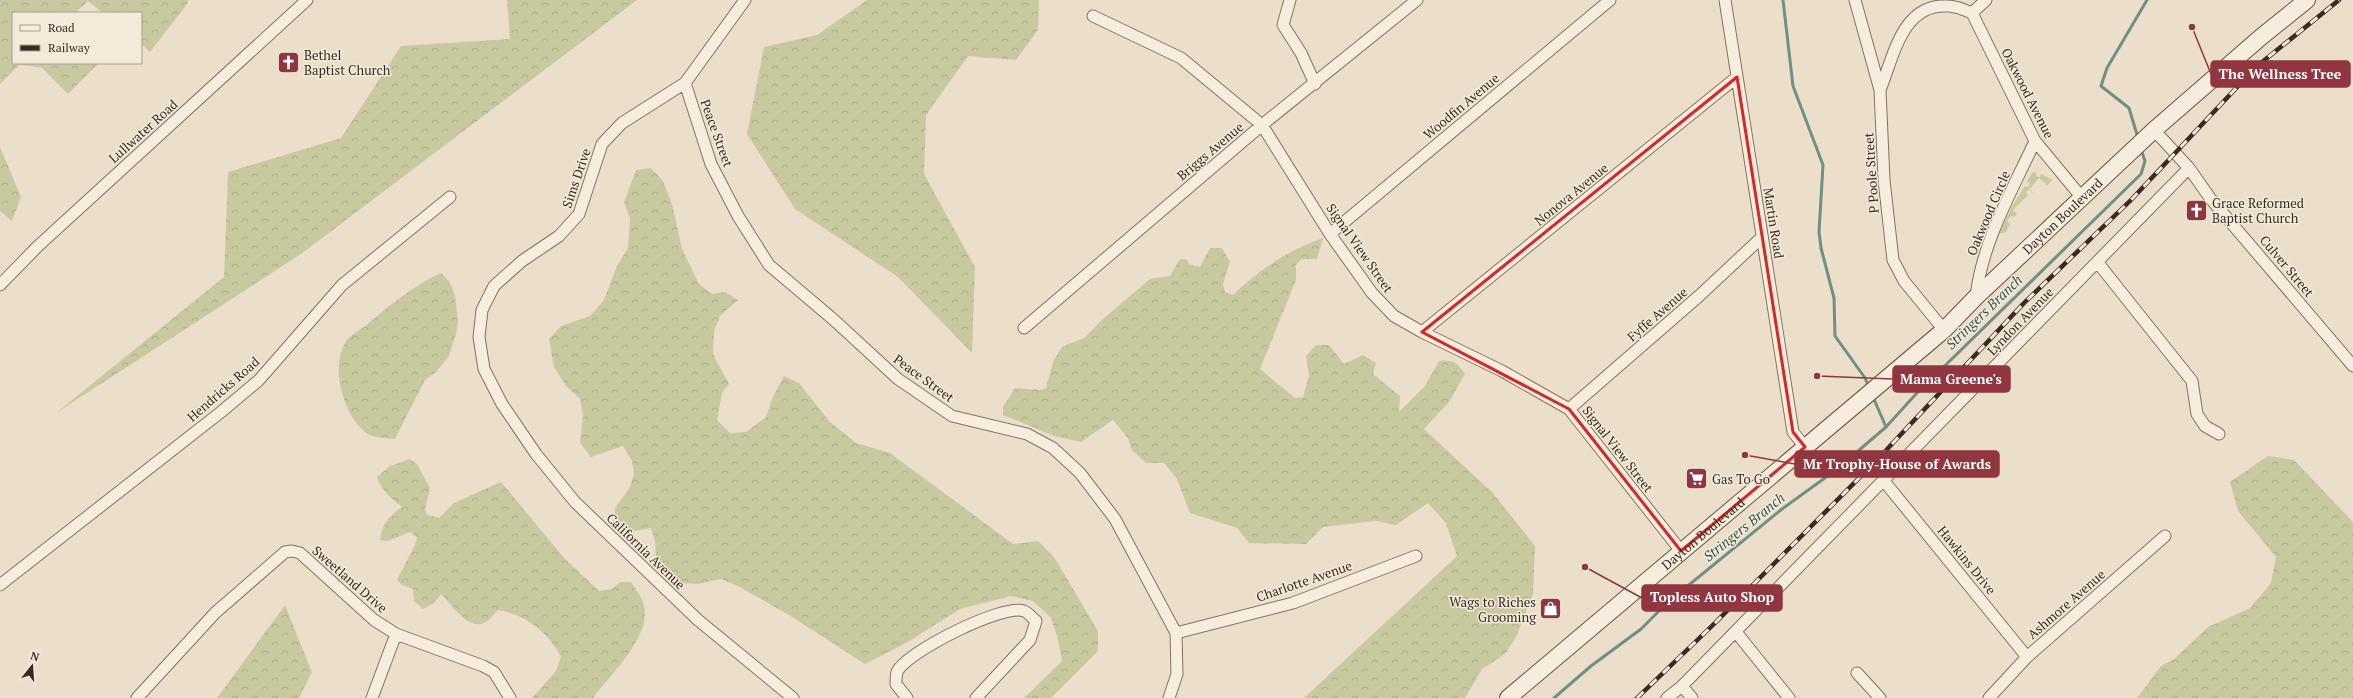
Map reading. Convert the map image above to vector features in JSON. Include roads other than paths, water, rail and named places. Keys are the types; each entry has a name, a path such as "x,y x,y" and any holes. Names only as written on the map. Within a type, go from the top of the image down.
{"main road":[{"name":"Dayton Boulevard","path":"1508,698 1944,330 1976,297 2083,199 2154,130 2261,37 2307,0"}],"street":[{"name":"Lullwater Road","path":"0,285 37,247 307,0"},
{"name":"Sims Drive","path":"502,404 484,369 479,337 482,310 494,286 522,261 559,236 580,214 602,144 622,122 685,83 745,0"},
{"path":"1290,0 1283,25 1301,53 1315,84"},
{"name":"Briggs Avenue","path":"1024,328 1262,125 1418,0"},
{"name":"Woodfin Avenue","path":"1330,234 1610,0"},
{"name":"Martin Road","path":"1725,0 1761,238 1793,432 1804,447"},
{"name":"P Poole Street","path":"1855,0 1880,90 1884,180 1893,260 1904,281 1944,330"},
{"path":"1880,90 1905,26 1913,17 1928,8 1949,6 1972,13 1986,0"},
{"name":"Oakwood Avenue","path":"1972,13 2035,141 2083,199"},
{"name":"Signal View Street","path":"1093,16 1181,58 1262,125 1330,234 1372,293 1394,316 1422,332 1502,371 1569,409 1681,551"},
{"name":"Nonova Avenue","path":"1422,332 1737,77"},
{"name":"Peace Street","path":"685,83 711,164 738,216 769,265 834,320 898,379 952,416 1027,434 1053,448 1080,472 1115,519 1176,633 1177,674 1169,698"},
{"name":"Culver Street","path":"2154,130 2189,168 2210,198 2353,366"},
{"name":"Oakwood Circle","path":"1976,297 1978,272 1989,241 2035,141"},
{"name":"Lyndon Avenue","path":"1667,698 1682,686 1736,632 2032,328 2098,263 2189,168"},
{"name":"Hendricks Road","path":"0,585 259,380 342,286 450,197"},
{"name":"Fyffe Avenue","path":"1569,409 1699,296 1761,238"},
{"path":"2098,263 2192,381 2197,414 2205,426 2219,434"},
{"name":"California Avenue","path":"502,404 536,454 575,502 698,620 793,698"},
{"name":"Hawkins Drive","path":"1884,481 2027,657"},
{"name":"Ashmore Avenue","path":"1990,698 2027,657 2165,536"},
{"name":"Sweetland Drive","path":"137,698 215,613 285,552 292,551 300,554 374,620 396,634 482,666 494,672 510,698"},
{"name":"Charlotte Avenue","path":"1176,633 1293,603 1416,556"},
{"path":"908,698 896,684 897,672 907,661 952,632 1010,610 1024,611 1036,621 1030,640 976,698"},
{"path":"1736,632 1789,698"},
{"path":"372,698 396,634"},
{"path":"1857,673 1880,698"},
{"path":"1682,686 1692,698"}],"waterway":[{"path":"1783,0 1793,86 1823,165 1819,232 1821,248 1834,298 1835,336 1865,378 1869,387"},
{"name":"Stringers Branch","path":"2138,138 2129,108 2101,86 2107,68 2147,0"},
{"name":"Stringers Branch","path":"1554,698 1591,666 1641,629 1668,602 1782,509 1836,470 1886,427 1916,394 2141,174 2145,161 2141,149"},
{"path":"1873,397 1886,427"}],"railway":[{"path":"1637,698 1715,623 1876,461 2024,303 2131,200 2256,67 2339,0"}],"place":[{"name":"The Wellness Tree","path":"2192,27"},
{"name":"Bethel Baptist Church","path":"289,62"},
{"name":"Grace Reformed Baptist Church","path":"2196,210"},
{"name":"Mama Greene's","path":"1817,376"},
{"name":"Mr Trophy-House of Awards","path":"1745,455"},
{"name":"Gas To Go","path":"1697,479"},
{"name":"Topless Auto Shop","path":"1585,567"},
{"name":"Wags to Riches Grooming","path":"1551,609"}]}
